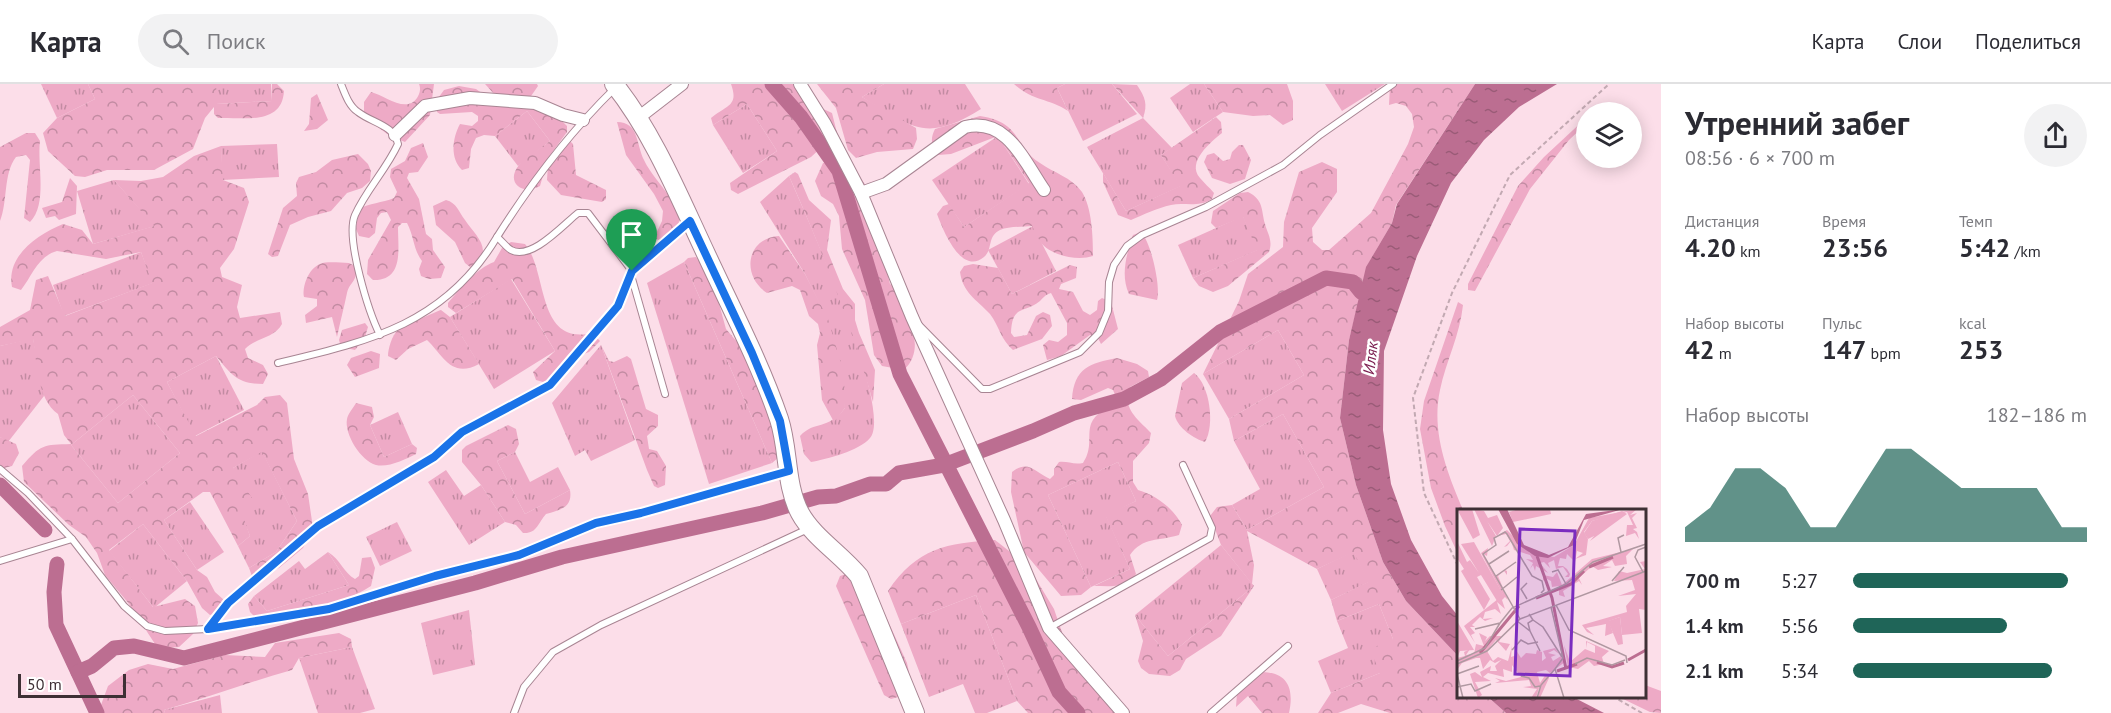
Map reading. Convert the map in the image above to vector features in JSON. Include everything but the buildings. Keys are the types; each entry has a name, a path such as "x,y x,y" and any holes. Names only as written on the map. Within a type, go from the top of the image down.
{"street":[{"path":"638,118 682,84"},
{"path":"800,84 825,124 861,193 912,317 1004,520 1049,628 1123,713"},
{"path":"615,85 638,118 690,221 752,353 780,421 799,511 810,528 846,560 859,576 915,713"},
{"path":"395,135 425,106 470,98 535,103 563,115 583,120"},
{"path":"861,193 886,184 965,128 985,124 1011,141 1044,190"}],"lane":[{"path":"340,84 357,112 395,135 398,144 389,164 365,195 353,218 358,272 369,315 380,335"},
{"path":"912,317 982,389 990,389 1080,352 1099,333 1108,311 1109,282 1114,265 1127,246 1142,235 1206,207 1283,165 1320,135 1393,84"},
{"path":"278,363 356,345 416,318 447,298 482,263 524,195 583,120 615,85"},
{"path":"497,237 511,250 519,252 534,249 578,213 588,213 631,272 665,394"},
{"path":"208,629 228,603 318,526 434,457 462,432 550,385 618,306 631,272 690,221"},
{"path":"1049,628 1210,538 1212,528 1183,465"},
{"path":"0,469 72,539 124,606 147,626 165,631 208,629 329,609 435,576 519,555 596,523 641,513 789,471"},
{"path":"514,713 524,687 553,652 601,625 810,528"},
{"path":"0,561 72,539"},
{"path":"1211,713 1288,646"}],"path":[{"path":"1457,564 1424,493 1413,398 1452,293 1510,175 1609,84"},
{"path":"1616,698 1642,713"}],"green space":[{"path":"41,84 88,84 95,99 57,118"},
{"path":"88,84 216,84 217,104 272,101 272,84 277,84 284,91 282,102 269,115 249,118 218,118 214,114 214,107 205,118 193,149 154,170 107,170 85,177 75,176 48,151 43,133 57,118 95,99"},
{"path":"216,84 271,84 272,101 216,104"},
{"path":"419,84 434,84 430,115 405,142 390,136 364,117 364,102 371,92 401,104 407,104 417,98 420,91"},
{"path":"485,84 537,84 538,86 529,99 495,95"},
{"path":"731,84 793,84 805,100 832,113 837,133 811,157 738,194 731,190 730,183 777,151 747,104 713,125 711,118 730,104 734,97"},
{"path":"817,84 884,84 862,97 916,128 917,139 913,149 877,152 856,158 848,150 836,108"},
{"path":"884,84 965,84 981,109 947,126 920,127 894,117 862,97"},
{"path":"1014,84 1065,84 1057,88 1068,111 1027,94"},
{"path":"1065,84 1112,84 1137,114 1083,141 1057,88"},
{"path":"1112,84 1137,85 1145,101 1143,118"},
{"path":"1190,84 1204,84 1223,112 1193,132 1170,98"},
{"path":"1204,84 1287,84 1293,101 1293,120 1283,125 1270,115 1253,116 1223,112"},
{"path":"1325,84 1385,84 1342,111"},
{"path":"1390,84 1475,84 1396,205 1392,223 1368,264 1349,340 1340,418 1356,485 1383,562 1406,601 1457,655 1457,698 1489,698 1506,713 1390,713 1361,704 1338,713 1318,713 1331,693 1380,673 1370,649 1393,639 1379,604 1337,621 1331,600 1368,582 1354,552 1317,569 1247,531 1254,565 1252,584 1221,545 1210,516 1217,507 1232,505 1247,530 1324,487 1283,414 1234,441 1229,419 1304,375 1278,330 1203,374 1239,301 1248,274 1283,247 1284,222 1299,172 1322,162 1337,169 1337,192 1312,228 1313,242 1322,250 1329,250 1371,213 1408,144 1414,127 1412,114 1406,106 1396,103 1389,105"},
{"path":"459,86 476,89 490,99 530,104 567,126 567,132 548,158 540,186 533,189 522,188 515,182 514,177 515,171 522,162 550,141 527,111 495,136 484,135 476,138 471,149 469,168 462,170 454,154 455,136 460,124 472,126 478,121 478,116 472,112 440,114 437,112 436,101 444,90"},
{"path":"317,94 328,120 317,129 304,131 309,124 311,98"},
{"path":"747,104 777,151 743,173 713,125"},
{"path":"527,111 550,141 518,166 495,136"},
{"path":"980,116 994,119 1011,129 1032,157 1078,187 1090,214 1093,256 1073,258 1052,252 1042,244 1032,226 1000,230 993,236 987,254 976,261 968,261 954,249 937,214 943,206 949,204 964,227 1029,183 998,136 951,154 938,155 932,142 935,129"},
{"path":"1216,117 1221,122 1222,133 1202,153 1196,165 1196,172 1214,193 1212,199 1196,204 1166,206 1131,220 1118,215 1103,182 1103,173 1126,211 1180,186 1161,155"},
{"path":"1143,118 1172,148 1161,155 1181,186 1126,211 1087,147"},
{"path":"617,122 624,123 633,130 644,160 679,214 679,224 673,233 659,240 654,238 662,221 663,211 654,194 626,155"},
{"path":"1576,127 1576,133 1530,189 1475,291 1468,290 1468,284 1518,186 1544,157"},
{"path":"26,133 35,133 40,141 39,205 30,222 24,218 30,160 26,155 16,157 7,179 0,221 0,147"},
{"path":"998,136 1029,184 964,227 932,180"},
{"path":"570,141 573,144 576,175 606,190 606,199 602,202 561,195 547,180 548,164"},
{"path":"423,143 428,157 418,172 409,173 407,178 419,199 426,234 432,239 433,250 445,267 441,278 429,279 421,276 419,269 422,261 407,223 402,223 398,227 398,254 395,269 383,279 373,280 367,274 368,260 391,220 387,212 381,213 377,218 375,233 369,238 359,236 356,229 359,209 394,198 397,192 390,177 391,169 405,161 411,148"},
{"path":"277,144 279,177 222,180 221,146"},
{"path":"1239,145 1243,145 1251,160 1245,179 1230,184 1212,178 1204,162 1207,155 1214,153 1223,161 1230,159 1232,152"},
{"path":"221,146 223,180 244,188 249,202 234,249 220,268 222,277 242,285 237,307 240,318 280,312 282,324 275,332 245,349 248,358 263,365 268,374 263,384 254,384 235,377 216,356 167,382 196,436 257,405 265,397 280,395 287,403 294,459 308,494 313,528 303,548 279,568 253,579 249,568 276,552 297,521 262,452 233,468 257,506 243,516 250,536 238,546 210,492 203,492 164,520 197,570 207,577 215,592 224,600 225,604 218,613 210,615 202,608 187,581 143,524 109,550 153,607 185,599 195,606 198,623 193,634 179,647 164,648 155,644 129,604 105,575 97,553 86,537 69,525 24,482 22,466 34,453 43,447 71,444 64,435 58,414 51,407 42,390 33,339 0,346 0,327 30,310 36,280 48,276 65,316 152,283 141,252 106,259 57,251 40,262 21,290 12,287 11,276 19,256 26,248 43,234 63,224 82,230 93,244 154,226 114,180 141,181 163,177 194,156","holes":["133,395 180,453 118,503 71,445"]},
{"path":"358,154 368,164 371,171 370,181 362,188 347,193 331,211 290,225 278,256 272,257 268,254 283,208 297,196 296,183 299,177 316,172 332,160"},
{"path":"839,160 860,177 868,191 869,199 865,216 890,284 897,289 913,330 914,351 911,361 904,370 882,366 874,355 865,300 842,249 839,216 833,204 821,196 815,181 823,163"},
{"path":"795,172 809,200 831,220 827,250 843,289 855,304 855,320 875,370 873,402 835,288 789,176"},
{"path":"789,176 828,268 859,353 870,390 874,420 870,438 865,443 842,454 811,462 804,454 800,436 811,428 832,420 845,408 827,319 805,274 760,202"},
{"path":"70,178 77,186 76,214 59,220 55,216 46,218 42,208 62,202"},
{"path":"114,180 155,226 93,244 77,191"},
{"path":"1248,192 1257,198 1261,206 1270,241 1269,252 1228,286 1213,292 1199,286 1193,278 1257,250 1243,217 1216,228 1211,223 1213,211 1240,193"},
{"path":"446,200 455,205 483,249 478,261 470,267 465,263 455,242 436,225 433,206"},
{"path":"1243,216 1258,250 1193,278 1178,245"},
{"path":"1033,226 1056,271 1012,294 988,250"},
{"path":"1141,232 1145,237 1154,265 1158,285 1157,300 1129,294 1126,287 1125,264 1129,249 1133,235"},
{"path":"779,236 805,274 828,319 844,374 845,408 834,422 822,400 817,345 820,333 818,324 809,316 800,290 792,286 767,293 753,277 751,259 754,250 768,238"},
{"path":"511,242 525,244 532,256 552,318 561,328 574,334 592,333 600,341 589,352 573,358 553,379 543,382 536,380 533,372 555,351 512,279 456,313 448,307 448,303 463,285 481,269 494,262 502,248"},
{"path":"141,252 153,283 64,316 53,285"},
{"path":"696,257 713,282 726,329 744,350 776,416 778,458 772,463 684,262 688,258"},
{"path":"330,262 349,263 355,266 356,275 348,289 337,337 332,317 306,323 305,315 317,306 317,299 304,297 304,288 309,274 316,266"},
{"path":"684,262 772,463 709,484 647,283"},
{"path":"973,264 998,268 1012,294 1070,265 1077,267 1076,278 1061,284 1059,289 1073,292 1083,311 1090,315 1097,310 1098,301 1102,298 1111,302 1118,329 1101,344 1098,338 1090,335 1061,356 1047,360 1043,345 1049,340 1058,342 1067,335 1067,323 1051,293 1016,314 1011,333 1014,337 1027,335 1036,316 1043,312 1050,315 1052,326 1042,339 1013,350 990,314 964,285 960,272 964,266"},
{"path":"511,279 555,351 494,389 450,317"},
{"path":"1458,302 1463,305 1461,316 1440,390 1438,406 1442,452 1463,509 1457,509 1457,552 1431,488 1420,429 1424,401"},
{"path":"441,310 450,317 479,364 461,369 454,367 427,340 408,349 396,360 388,356 391,342 398,330"},
{"path":"365,323 368,327 365,337 355,350 341,347 339,340 342,330"},
{"path":"1278,330 1304,375 1229,419 1203,374"},
{"path":"33,338 44,396 8,442 0,437 0,346"},
{"path":"601,345 635,440 591,461 585,450 575,456 552,403"},
{"path":"601,345 609,361 614,362 627,356 631,359 646,409 658,415 658,426 647,436 649,449 657,451 666,466 665,485 658,488 654,486 647,470"},
{"path":"371,351 380,354 379,368 355,377 347,365 351,358"},
{"path":"216,356 244,410 195,436 167,382"},
{"path":"1117,358 1137,364 1148,371 1149,377 1130,387 1128,395 1128,402 1133,413 1151,433 1149,443 1133,461 1133,482 1138,490 1164,503 1182,525 1179,535 1146,542 1135,549 1130,555 1136,574 1128,582 1117,586 1094,586 1130,569 1105,515 1136,501 1118,462 1048,495 1091,587 1081,595 1061,596 1024,552 1011,492 1012,472 1018,468 1027,467 1050,479 1059,462 1083,463 1089,447 1094,418 1112,406 1116,397 1113,390 1108,388 1081,400 1072,399 1073,389 1076,380 1085,369 1099,362"},
{"path":"1194,373 1204,386 1209,406 1210,426 1205,442 1187,432 1179,425 1175,416 1182,383"},
{"path":"133,395 180,453 118,503 71,445"},
{"path":"356,403 372,407 374,417 370,425 384,457 412,444 417,448 416,454 381,466 370,462 359,453 348,432 347,425 348,417"},
{"path":"398,412 412,444 384,457 370,425"},
{"path":"1283,414 1324,487 1247,530 1232,505 1260,489 1234,441"},
{"path":"508,425 516,429 519,444 515,452 497,461 525,514 570,490 567,504 561,509 546,514 534,530 528,533 523,533 516,525 505,522 481,485 462,462 462,450 466,446"},
{"path":"0,437 16,444 19,453 12,466 0,469"},
{"path":"262,451 297,521 276,552 249,568 238,546 250,536 242,516 233,468"},
{"path":"515,452 530,482 558,467 570,490 525,514 497,461"},
{"path":"1118,462 1136,501 1106,516 1130,569 1091,587 1048,495"},
{"path":"446,470 464,496 481,485 505,522 469,545 428,482"},
{"path":"190,502 224,552 197,570 164,520"},
{"path":"397,522 412,551 380,566 366,537"},
{"path":"143,524 187,581 154,608 109,551"},
{"path":"995,540 1028,566 1054,609 1066,644 1127,713 1028,713 1017,701 976,595 901,624 888,591 910,565 934,550 962,543"},
{"path":"1221,545 1254,586 1168,656 1135,615"},
{"path":"1354,551 1369,582 1331,600 1317,569"},
{"path":"328,552 349,585 267,611 254,596 299,561 305,569"},
{"path":"328,552 355,579 359,576 362,558 371,557 375,568 371,586 344,600 316,608 256,618 250,612 248,604 254,596 267,611 349,585"},
{"path":"849,573 873,588 907,663 910,677 898,697 891,699 884,695 836,586 840,576"},
{"path":"1254,586 1221,636 1186,659 1180,670 1170,676 1149,674 1141,668 1138,661 1143,641 1135,615 1168,656"},
{"path":"976,595 1017,701 987,713 975,713 963,684 929,697 901,624"},
{"path":"1379,604 1393,639 1380,673 1331,693 1318,661 1348,648 1337,621"},
{"path":"469,610 475,665 433,675 421,623"},
{"path":"339,633 351,639 352,647 299,658 292,670 164,710 165,713 98,713 108,686 129,670 148,664 173,669 225,655 265,657 275,643"},
{"path":"352,647 375,709 360,713 318,713 299,658"},
{"path":"1263,672 1279,676 1288,684 1291,697 1289,713 1262,713 1248,696 1236,707 1237,693"},
{"path":"1646,685 1661,691 1661,713 1650,712 1621,698 1646,698"},
{"path":"220,695 222,713 165,713 164,710"}],"water":[{"name":"Иляк","path":"1475,84 1557,84 1519,107 1484,140 1451,183 1417,256 1384,351 1383,430 1391,484 1411,540 1442,596 1457,615 1457,655 1406,601 1383,562 1356,485 1340,418 1349,340 1366,267 1392,223 1397,204"},
{"path":"1489,698 1575,698 1604,713 1506,713"}],"waterway":[{"path":"772,84 801,117 839,171 900,374 1029,627 1059,692 1078,713"},
{"path":"78,672 92,666 114,648 134,646 184,658 475,583 562,557 762,513 818,497 836,496 870,484 886,484 899,473 944,465 1074,413 1124,399 1161,379 1220,332 1326,278 1353,282 1361,292"},
{"path":"0,485 45,530"},
{"path":"57,564 54,592 56,625 97,713"}],"route":[{"path":"690,221 752,353 780,421 789,471 641,513 596,523 519,555 435,576 329,609 208,629 228,603 318,526 434,457 462,432 550,385 574,354 618,306 632,271 690,221"}]}
